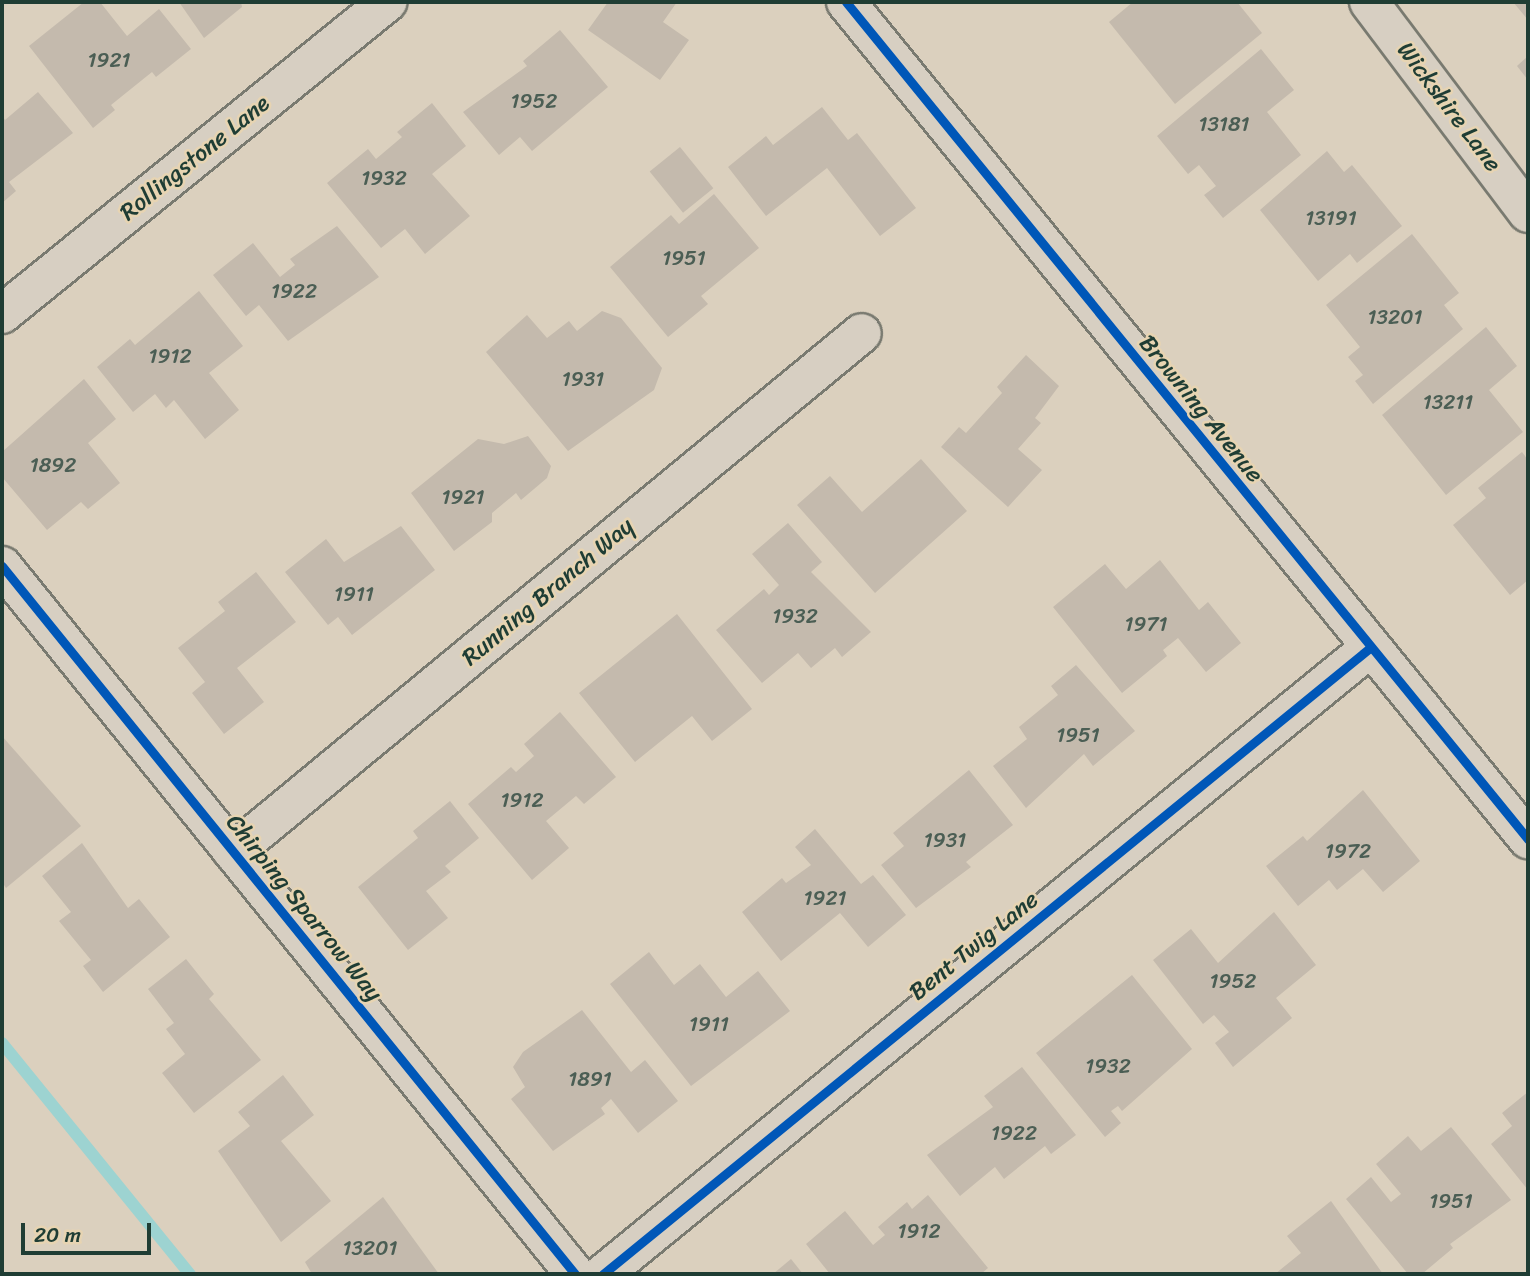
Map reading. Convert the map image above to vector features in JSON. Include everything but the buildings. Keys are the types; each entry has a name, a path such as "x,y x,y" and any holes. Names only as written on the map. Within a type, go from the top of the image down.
{"street":[{"name":"Rollingstone Lane","path":"2,314 387,2"},
{"name":"Browning Avenue","path":"846,2 1528,839"},
{"name":"Wickshire Lane","path":"1370,2 1528,213"},
{"name":"Running Branch Way","path":"233,852 862,333"},
{"name":"Chirping Sparrow Way","path":"2,566 575,1274"},
{"name":"Bent Twig Lane","path":"603,1274 1371,647"}],"waterway":[{"path":"2,1043 190,1274"}],"cycle path":[{"path":"846,2 1528,839"},
{"path":"2,566 575,1274"},
{"path":"603,1274 1371,647"}]}
